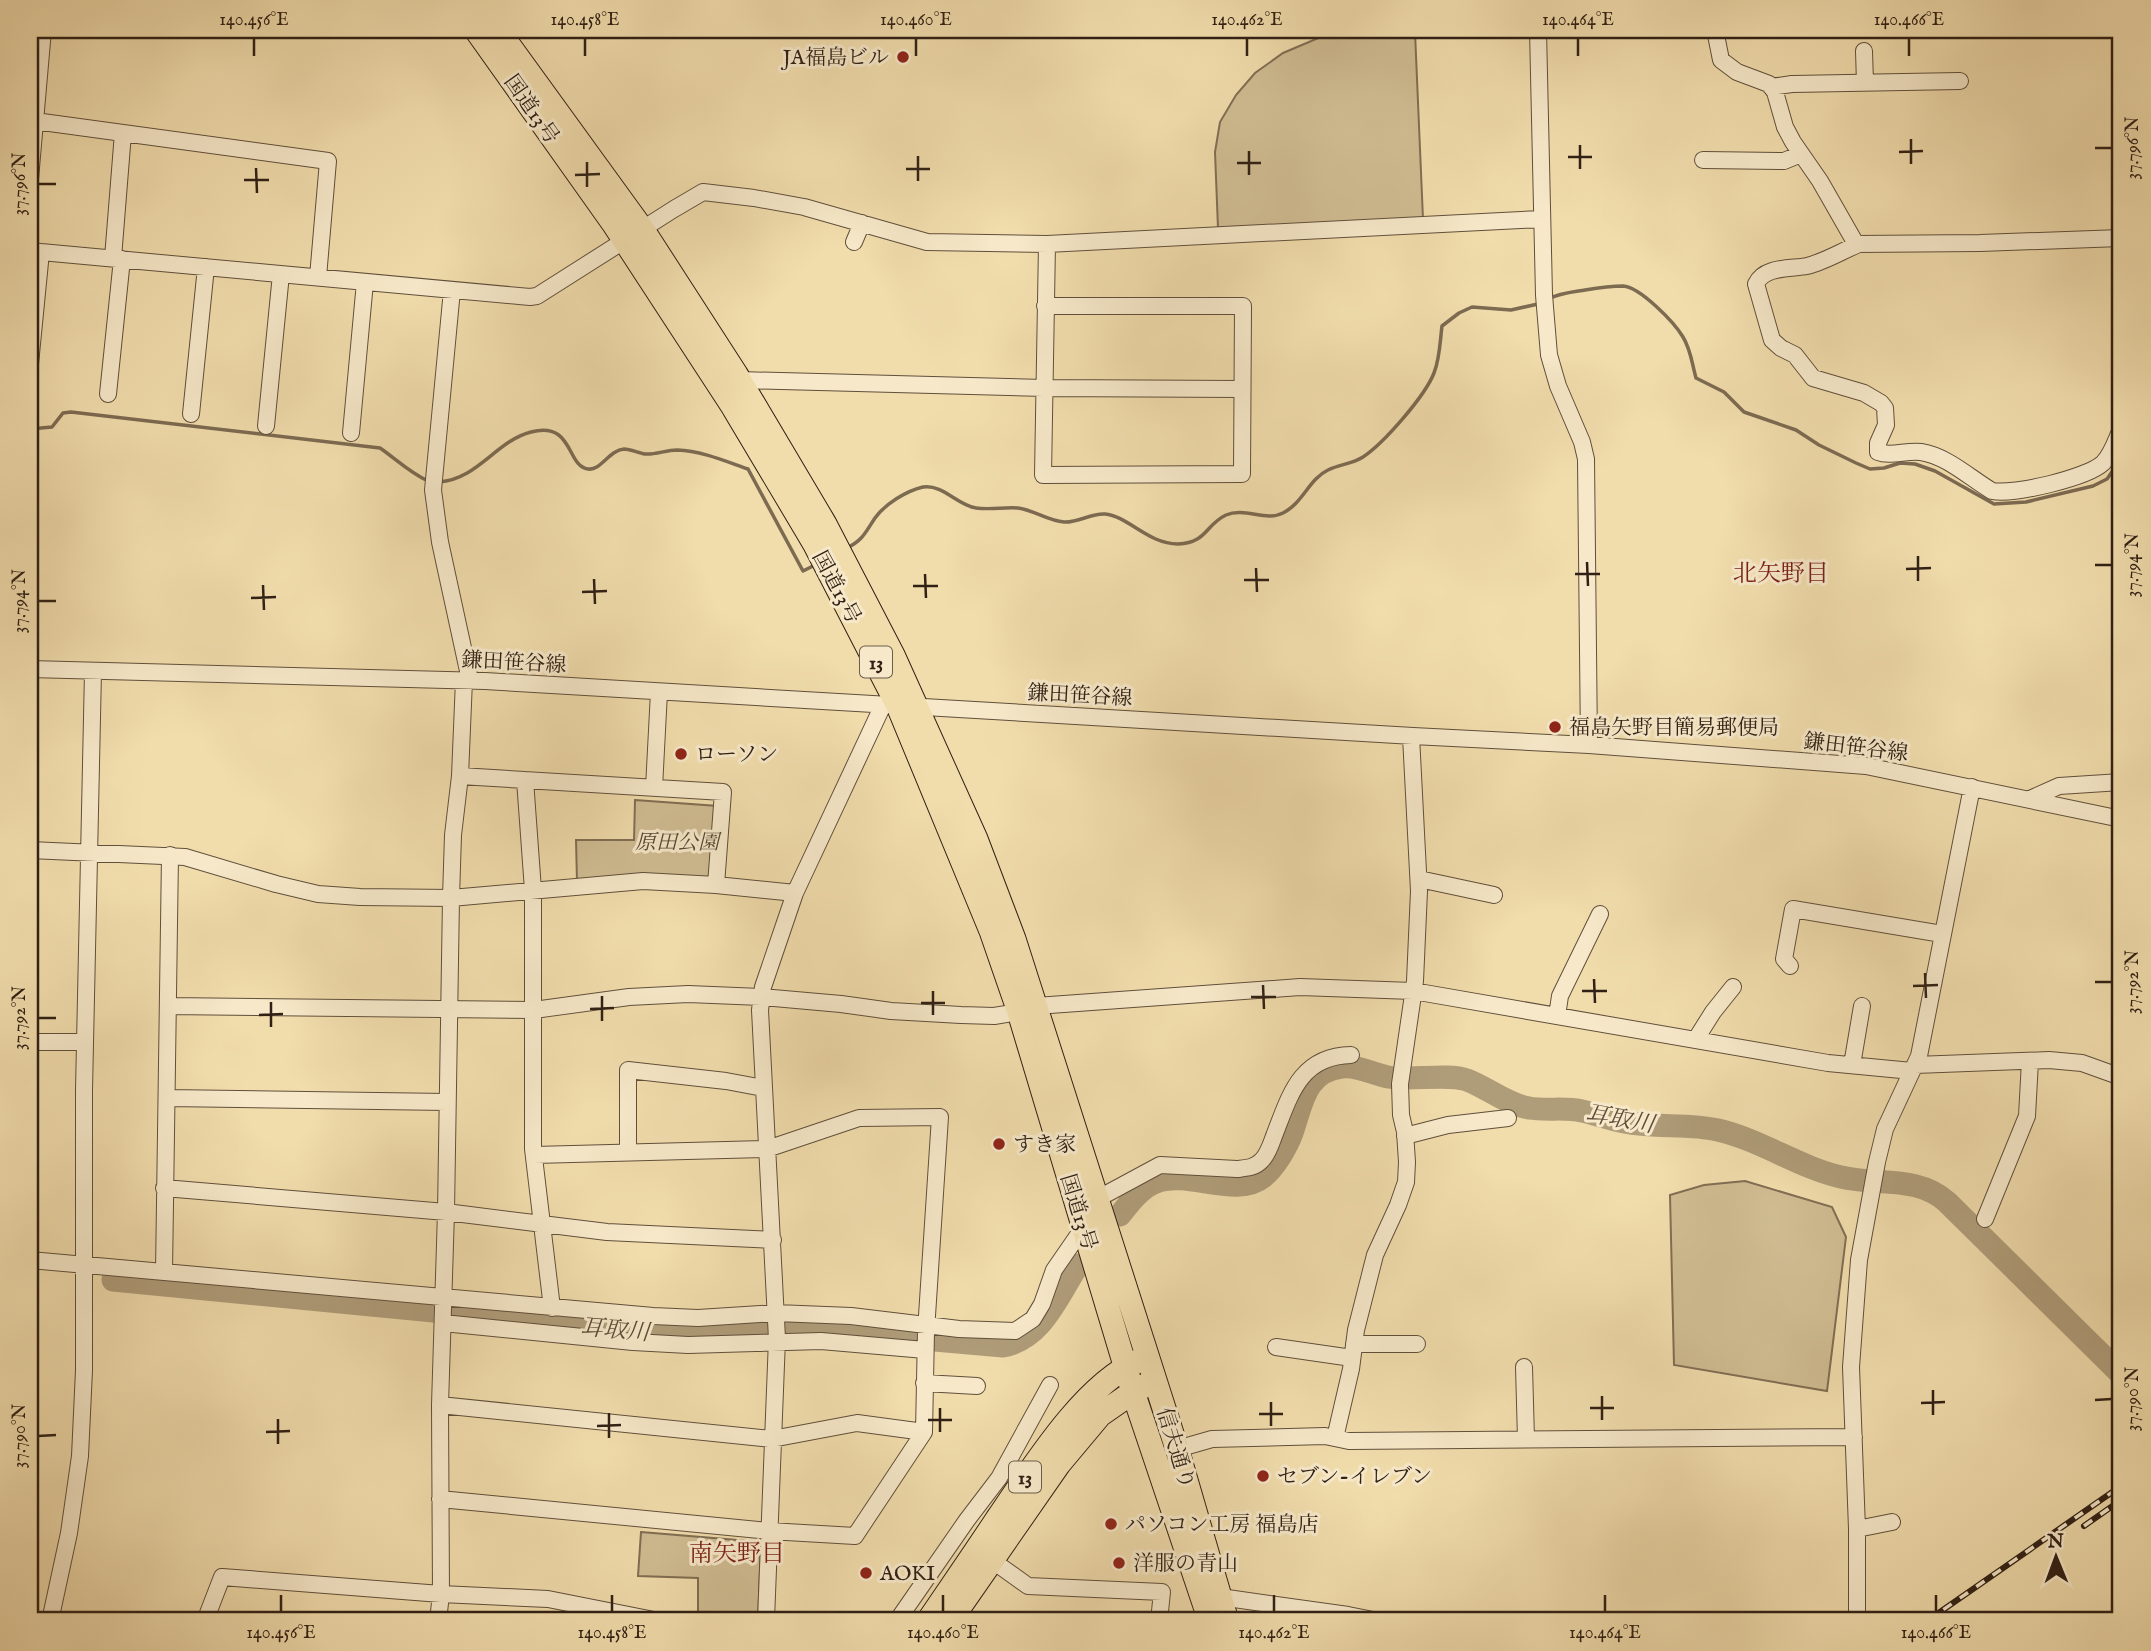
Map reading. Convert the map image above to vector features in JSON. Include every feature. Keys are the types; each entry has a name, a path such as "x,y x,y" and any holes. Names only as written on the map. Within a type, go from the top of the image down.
{"highway":[{"name":"国道13号","path":"476,30 633,235 739,380 825,524 893,655 899,706"},
{"name":"国道13号","path":"498,30 633,235 807,531 899,706 991,931 1028,1009 1097,1199 1147,1356"},
{"name":"国道13号","path":"1028,1009 1083,1228 1125,1366"},
{"name":"13","path":"928,1621 1007,1486 1093,1394 1125,1366 1147,1356"},
{"name":"信夫通り","path":"1147,1356 1227,1621"},
{"name":"信夫通り","path":"1125,1366 1210,1621"},
{"name":"13","path":"950,1621 1059,1464 1100,1415 1155,1380"}],"street":[{"path":"30,179 43,30"},
{"path":"1538,30 1541,219 1549,355 1586,459 1589,745"},
{"path":"1715,30 1721,60 1737,72 1762,80 1771,87 1785,127 1821,181 1856,244 1859,244"},
{"path":"1864,51 1865,83"},
{"path":"1771,87 1792,84 1960,82"},
{"path":"35,121 328,161 318,277"},
{"path":"108,394 118,259 123,133"},
{"path":"1703,160 1784,161 1801,154"},
{"path":"30,364 36,251 537,296 704,192 804,207 927,242 1047,244 1541,219"},
{"path":"854,242 862,223"},
{"path":"2121,239 1859,244 1808,265 1778,269 1758,279 1756,284 1772,340 1780,348 1795,355 1813,378 1864,393 1885,408 1886,425 1878,443 1878,452 1883,454 1931,454 1992,491 2004,493 2021,491 2094,470 2105,462 2121,429"},
{"path":"1045,306 1243,306 1242,474 1043,475 1045,306 1047,244"},
{"path":"191,414 206,267"},
{"path":"266,426 281,274"},
{"path":"351,433 365,282"},
{"path":"438,1621 441,1594 440,1405 451,898 453,835 467,680 440,542 433,490 452,290"},
{"path":"739,380 1044,388 1241,389"},
{"name":"鎌田笹谷線","path":"30,669 467,680 1589,745 1866,766 2121,819"},
{"path":"53,1620 80,1456 84,1370 85,1042 93,671"},
{"path":"654,788 659,692"},
{"path":"771,1621 766,1620 777,1316 763,1088 761,997 795,893 899,706"},
{"path":"1335,1438 1345,1401 1356,1330 1375,1255 1406,1182 1407,1162 1400,1084 1413,991 1419,879 1411,736"},
{"path":"460,776 723,792 716,885"},
{"path":"525,780 533,890 534,1155 552,1308"},
{"path":"2030,799 2059,786 2121,782"},
{"path":"1857,1621 1858,1569 1851,1367 1860,1260 1885,1129 1919,1056 1972,787"},
{"path":"30,850 170,855 199,860 318,894 451,898 643,881 795,893"},
{"path":"164,1272 170,855"},
{"path":"1419,879 1494,895"},
{"path":"1790,966 1784,959 1793,909 1942,934"},
{"path":"1557,1016 1560,996 1600,914"},
{"path":"168,1006 534,1010 648,995 688,994 761,997 891,1011 993,1016 1028,1009 1300,987 1413,991 1828,1063 1913,1068 2049,1060 2082,1063 2121,1077"},
{"path":"1696,1040 1733,987"},
{"path":"1852,1065 1862,1006"},
{"path":"30,1042 85,1042"},
{"path":"1097,1199 1160,1165 1237,1169 1256,1165 1267,1154 1297,1083 1306,1071 1328,1058 1351,1055"},
{"path":"1985,1219 2027,1116 2030,1061"},
{"path":"628,1152 628,1070 763,1088"},
{"path":"167,1098 447,1102"},
{"path":"440,1499 769,1531 855,1536 924,1432 926,1338 940,1117 859,1118 767,1149 534,1155"},
{"path":"1405,1136 1448,1125 1508,1118"},
{"path":"164,1188 446,1212 607,1232 773,1240"},
{"path":"30,1260 164,1272 443,1311 633,1342 688,1345 926,1338 959,1329 1004,1332 1026,1326 1039,1311 1054,1270 1083,1228"},
{"path":"443,1311 552,1308 698,1318 850,1316 926,1338"},
{"path":"1276,1347 1353,1351 1417,1344"},
{"path":"1524,1367 1526,1439"},
{"path":"924,1383 977,1386"},
{"path":"897,1621 967,1520 1007,1486 1050,1385"},
{"path":"440,1405 772,1439 857,1423 924,1432"},
{"path":"1177,1449 1212,1439 1325,1436 1349,1441 1854,1437"},
{"path":"1857,1532 1892,1522"},
{"path":"993,1561 1028,1586 1180,1594"},
{"path":"205,1621 222,1577 441,1594 548,1599 659,1621"},
{"path":"1159,1621 1162,1592"},
{"path":"1220,1597 1378,1621"}],"green space":[{"path":"1415,32 1423,219 1218,228 1215,152 1220,122 1236,95 1255,73 1283,53 1323,36"},
{"name":"原田公園","path":"635,800 718,806 712,882 577,882 576,840 634,840"},
{"path":"1745,1181 1832,1207 1846,1237 1827,1391 1674,1365 1670,1195 1704,1185"},
{"path":"641,1532 761,1542 758,1621 698,1621 698,1578 638,1576"}],"waterway":[{"path":"1548,299 1599,288 1630,288 1656,306 1679,331 1688,347 1696,378 1724,392 1744,412 1796,430 1819,445 1870,469 1900,463 1915,464 1935,471 1994,504 2026,502 2093,486 2107,479 2121,459"},
{"path":"847,548 860,539 890,503 923,487 937,489 976,508 1018,508 1064,522 1100,514 1114,516 1157,540 1178,544 1200,537 1226,515 1241,513 1270,516 1283,513 1296,503 1321,474 1363,457 1403,418 1434,373 1442,326 1472,307 1511,310 1538,304"},
{"path":"30,429 52,427 63,413 71,412 380,448 428,481"},
{"path":"439,482 465,474 519,437 545,430 562,438 581,466 588,469 597,467 614,453 624,449 645,454 677,450 695,452 748,469 803,571 815,565"},
{"name":"耳取川","path":"1120,1215 1142,1190 1159,1181 1184,1179 1240,1185 1253,1183 1263,1177 1287,1144 1307,1091 1320,1075 1330,1070 1348,1067 1397,1078 1459,1078 1521,1106 1576,1110 1632,1123 1718,1130 1749,1140 1825,1173 1855,1180 1923,1188 1947,1202 2121,1374"},
{"name":"耳取川","path":"113,1280 659,1333 821,1330 1003,1346 1017,1342 1039,1325 1078,1265"}],"railway":[{"path":"1927,1621 2121,1486"},
{"path":"2084,1526 2121,1500"}],"place":[{"name":"JA福島ビル","path":"903,57"},
{"name":"福島矢野目簡易郵便局","path":"1555,727"},
{"name":"ローソン","path":"681,754"},
{"name":"すき家","path":"999,1144"},
{"name":"セブン-イレブン","path":"1263,1476"},
{"name":"パソコン工房 福島店","path":"1111,1524"},
{"name":"洋服の青山","path":"1119,1563"},
{"name":"AOKI","path":"866,1573"}],"district":[{"name":"北矢野目","path":"1781,573"},
{"name":"南矢野目","path":"737,1553"}]}
